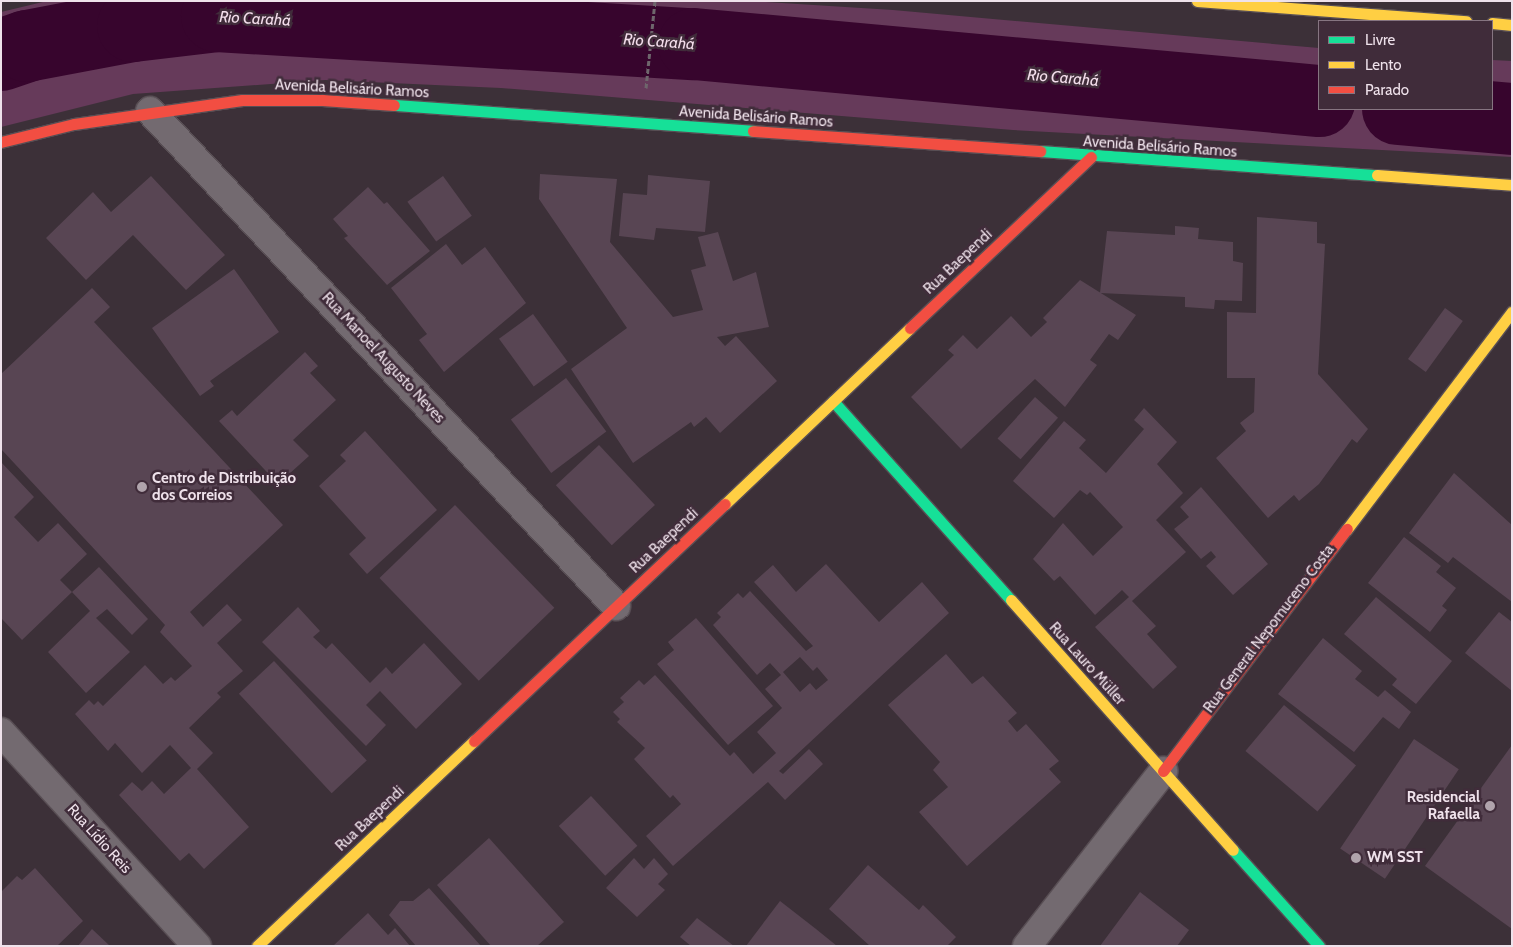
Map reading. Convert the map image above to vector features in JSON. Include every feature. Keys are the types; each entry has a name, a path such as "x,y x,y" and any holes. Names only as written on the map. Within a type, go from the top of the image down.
{"main road":[{"path":"1197,1 1453,20"},
{"path":"1493,23 1512,25"},
{"name":"Avenida Belisário Ramos","path":"1,142 74,124 150,110 242,100 322,100 1091,157 1512,185"},
{"name":"Rua Baependi","path":"269,942 616,606 1091,157"},
{"name":"Rua General Nepomuceno Costa","path":"1163,771 1512,312"},
{"name":"Rua Lauro Müller","path":"833,402 1318,946"}],"street":[{"name":"Rua Manoel Augusto Neves","path":"150,110 616,606"},
{"name":"Rua Lídio Reis","path":"1,732 197,946"},
{"name":"Rua General Nepomuceno Costa","path":"1027,946 1163,771"}],"path":[{"path":"646,90 654,3"}],"shaded area":[{"path":"47,1 750,1 893,10 1318,48 1318,110 1493,110 1493,60 1512,61 1512,157 1013,130 501,88 325,80 133,94 1,127 1,12"}],"building":[{"path":"540,174 617,179 610,242 673,317 703,310 691,270 706,266 698,237 718,232 733,281 756,272 769,327 717,337 725,346 736,336 777,381 720,433 706,417 694,427 691,422 633,463 571,369 627,328 539,199"},
{"path":"648,175 710,181 705,232 656,228 654,240 619,236 623,193 647,195"},
{"path":"151,176 225,255 186,290 133,235 86,280 46,238 93,192 111,212"},
{"path":"443,176 472,216 436,242 407,202"},
{"path":"368,187 384,204 387,202 430,251 387,285 344,238 348,236 333,219"},
{"path":"1257,217 1317,222 1317,243 1325,244 1318,374 1368,429 1357,443 1352,439 1319,484 1299,501 1294,495 1268,518 1216,458 1246,431 1240,423 1254,412 1255,378 1227,378 1227,312 1256,313"},
{"path":"1175,226 1199,228 1198,239 1233,242 1233,261 1243,263 1242,301 1215,300 1214,309 1185,307 1185,297 1100,293 1107,231 1175,235"},
{"path":"446,244 462,265 485,247 526,303 444,372 419,340 427,334 391,288"},
{"path":"234,269 279,332 210,381 214,386 200,396 152,328"},
{"path":"1080,280 1136,315 1118,340 1109,334 1090,360 1097,365 1065,407 1035,379 961,449 911,397 954,355 948,350 963,335 977,349 1011,316 1031,337 1047,322 1043,318"},
{"name":"Centro de Distribuição dos Correios","path":"92,288 110,307 94,322 283,525 190,612 203,627 227,604 242,620 217,643 243,671 217,693 221,697 189,728 213,753 197,769 249,827 204,869 189,853 180,861 119,795 132,782 142,791 152,781 164,794 191,768 170,745 142,773 115,743 108,751 75,714 89,700 94,705 98,701 103,706 145,665 163,684 171,677 175,681 192,666 160,632 165,625 1,449 1,374"},
{"path":"1445,308 1463,321 1426,372 1408,359"},
{"path":"533,314 568,362 534,386 499,339"},
{"path":"305,352 318,366 310,373 336,400 293,440 309,456 278,484 219,421 232,410 237,416"},
{"path":"566,378 606,432 551,473 511,420"},
{"path":"1035,397 1058,418 1021,459 998,439"},
{"path":"1144,408 1177,442 1157,464 1183,493 1156,520 1186,552 1132,601 1156,626 1147,634 1177,667 1153,689 1095,627 1129,597 1122,590 1095,615 1060,576 1054,581 1033,559 1063,523 1093,556 1123,527 1090,492 1087,495 1080,490 1054,518 1013,481 1064,421 1086,440 1079,448 1106,473 1144,429 1134,420"},
{"path":"365,431 437,510 367,574 349,554 366,538 319,486 346,461 340,455"},
{"path":"599,445 655,505 612,545 556,485"},
{"path":"1,462 34,497 14,517 38,542 58,523 87,554 60,580 72,592 22,640 1,618"},
{"path":"1454,473 1512,525 1512,602 1453,557 1448,563 1409,533"},
{"path":"1201,487 1268,564 1233,595 1206,566 1216,557 1211,551 1201,559 1174,529 1189,517 1180,507"},
{"path":"455,505 554,608 479,681 379,578"},
{"path":"1404,537 1441,566 1436,572 1456,588 1442,606 1447,610 1430,632 1368,583"},
{"path":"826,564 879,622 922,582 949,613 779,771 783,774 809,749 823,764 785,800 768,782 673,866 646,836 681,804 673,795 670,798 634,759 645,748 617,722 620,719 613,712 624,702 620,698 639,680 644,685 655,675 730,756 734,752 753,774 776,753 757,732 782,708 765,689 781,675 770,663 757,675 713,625 721,617 717,613 738,593 743,598 750,591 806,651 813,646 754,582 773,565 796,592","holes":["800,657 813,671 817,667 828,680 816,690 810,683 800,692 783,672"]},
{"path":"99,567 148,619 132,635 107,609 96,618 130,652 86,693 48,652 90,611 72,592"},
{"path":"1376,597 1452,661 1416,704 1392,685 1397,679 1344,634"},
{"path":"298,607 320,631 313,637 326,649 332,643 370,683 386,667 392,674 424,643 462,684 416,729 380,691 366,705 386,725 366,746 262,642"},
{"path":"1499,612 1512,622 1512,691 1465,653"},
{"path":"696,618 773,706 728,745 657,664 674,650 668,642"},
{"path":"1323,638 1362,671 1355,679 1378,697 1385,690 1411,712 1399,729 1383,717 1354,752 1278,694"},
{"path":"946,654 972,684 983,676 1017,713 1008,721 1017,732 1026,724 1059,761 1049,769 1061,782 967,866 919,812 948,787 933,770 940,762 888,705"},
{"path":"274,661 367,760 332,793 239,694"},
{"path":"1284,705 1356,765 1317,811 1245,751"},
{"path":"1414,739 1459,769 1385,879 1340,848"},
{"name":"Residencial Rafaella","path":"1512,745 1512,929 1425,866"},
{"path":"591,796 637,846 605,876 559,826"},
{"path":"489,838 564,922 537,946 491,946 437,885"},
{"path":"634,858 644,869 654,858 668,874 658,884 665,890 637,917 606,888"},
{"path":"868,865 919,910 923,905 956,937 947,946 870,946 829,909"},
{"path":"35,868 83,921 57,946 1,946 1,892 17,876 22,880"},
{"path":"429,888 481,946 416,946 389,915 400,901 413,901"},
{"path":"1140,892 1189,930 1177,946 1100,946"},
{"path":"780,901 816,929 837,946 746,946"},
{"path":"368,913 388,935 395,928 410,946 333,946"},
{"path":"697,918 734,946 691,946 680,937"},
{"path":"92,929 110,946 78,946"}],"waterway":[{"name":"Rio Carahá","path":"1,55 27,46 133,26 217,16 694,44 1318,101"},
{"name":"Rio Carahá","path":"1409,110 1512,119"}],"traffic: fast":[{"path":"394,105 753,131"},
{"path":"1040,151 1377,175"},
{"path":"833,401 1011,600"},
{"path":"1233,850 1319,946"}],"traffic: slow":[{"path":"1197,1 1453,20"},
{"path":"1493,23 1512,25"},
{"path":"1377,175 1512,185"},
{"path":"1347,529 1512,312"},
{"path":"725,504 910,328"},
{"path":"1011,600 1233,850"},
{"path":"257,946 474,741"}],"traffic: jam":[{"path":"1,142 74,124 242,100 322,100 394,105"},
{"path":"753,131 1040,151"},
{"path":"910,328 1091,157"},
{"path":"474,741 725,504"},
{"path":"1163,771 1347,529"}],"place":[{"name":"Centro de Distribuição dos Correios","path":"142,487"},
{"name":"Residencial Rafaella","path":"1490,806"},
{"name":"WM SST","path":"1356,858"}]}
